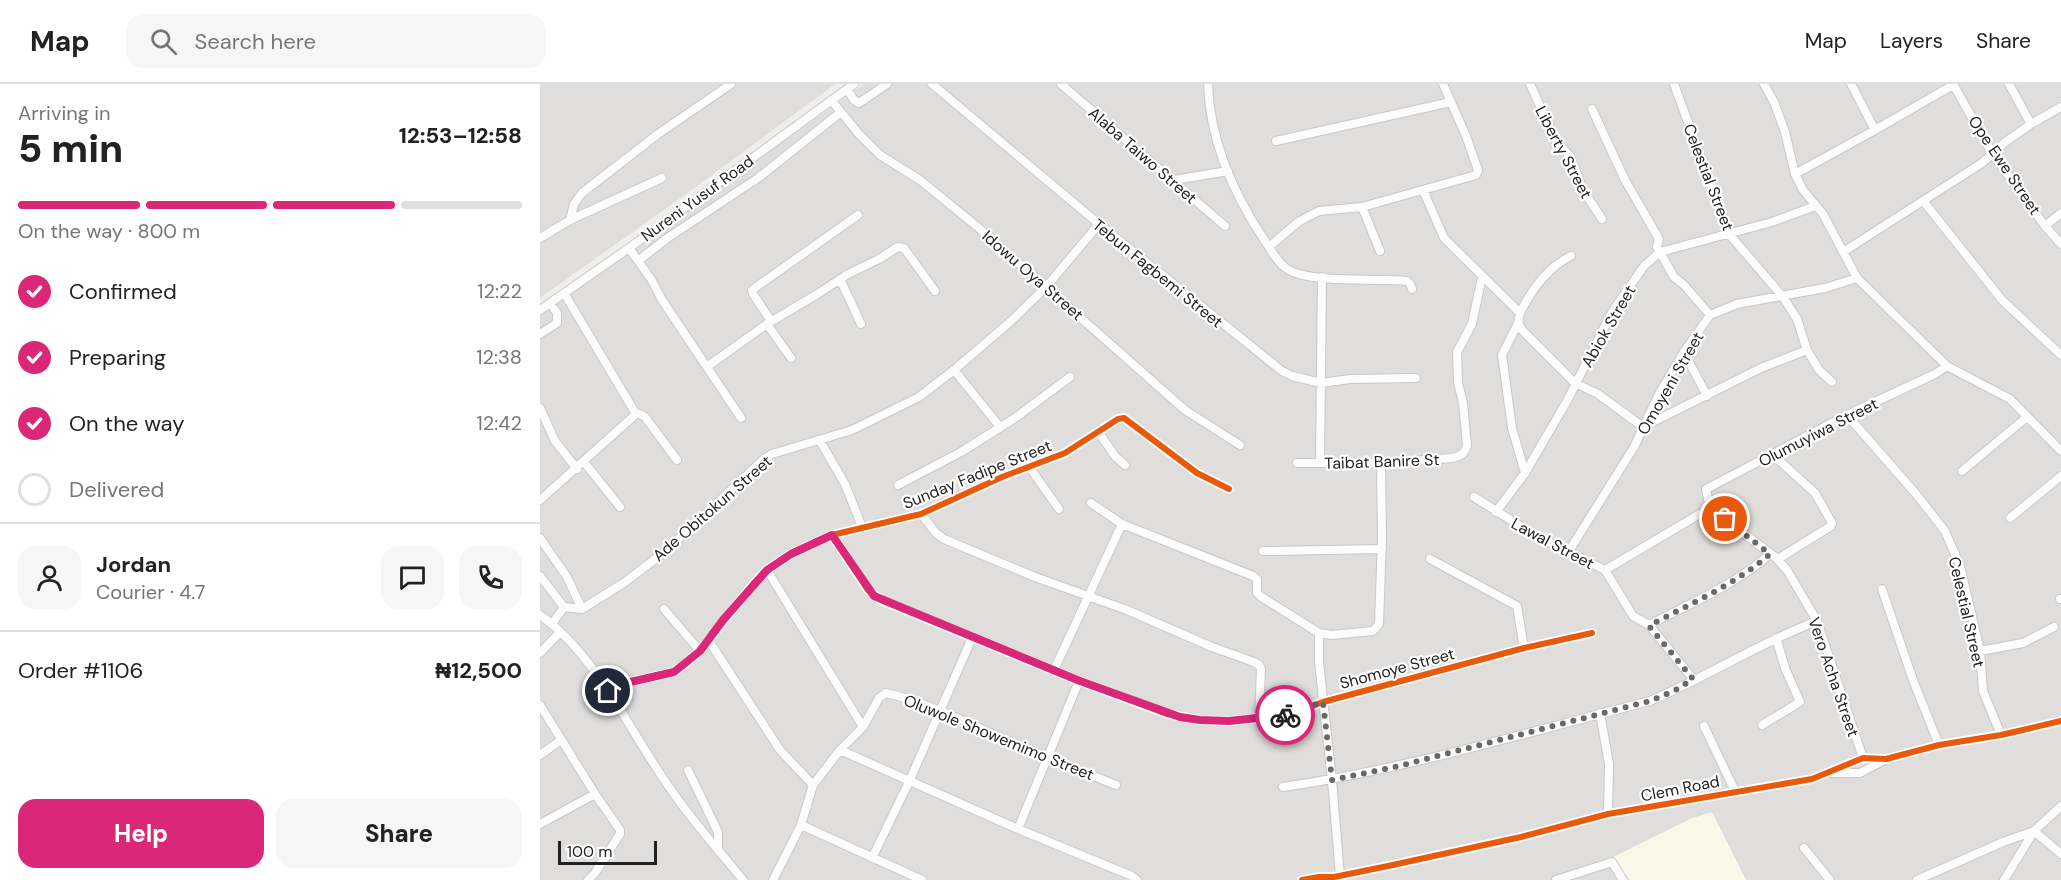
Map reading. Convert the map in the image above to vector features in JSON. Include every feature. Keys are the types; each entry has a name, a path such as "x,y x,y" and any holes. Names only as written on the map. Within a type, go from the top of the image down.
{"street":[{"path":"570,220 574,204 582,194 615,166 731,84"},
{"path":"850,86 854,100 859,103 887,84"},
{"name":"Tebun Fagbemi Street","path":"932,84 1263,358 1292,376 1321,383 1350,379 1416,378"},
{"name":"Alaba Taiwo Street","path":"1061,84 1225,226"},
{"path":"1208,84 1211,116 1228,171 1247,212 1274,255 1293,272 1322,277 1407,281 1412,289"},
{"path":"1269,247 1298,222 1319,211 1362,207 1478,173 1466,136 1443,84"},
{"name":"Liberty Street","path":"1530,84 1556,141 1570,156 1582,190 1602,219"},
{"name":"Celestial Street","path":"1674,84 1729,234 1783,297 1797,319 1807,350 1819,370 1832,382"},
{"path":"1764,84 1774,102 1785,132 1795,174 1803,190 1824,214 1857,278 1947,366 2010,399 2061,451"},
{"path":"1851,84 1875,130"},
{"path":"1795,174 1953,84"},
{"name":"Ope Ewe Street","path":"1953,84 1992,153 2045,226 2061,244"},
{"path":"2009,84 2031,124"},
{"name":"Nureni Yusuf Road","path":"540,310 629,248 850,86"},
{"name":"Idowu Oya Street","path":"831,100 880,155 920,180 980,229 1185,410 1240,445"},
{"path":"1276,141 1451,102"},
{"path":"1843,252 1982,163 2031,124 2061,107"},
{"path":"1592,109 1625,180 1659,238 1657,247 1674,277 1710,315"},
{"path":"638,261 666,239 758,178 841,112"},
{"path":"1174,180 1228,171"},
{"path":"540,237 570,220 662,178"},
{"path":"1423,190 1444,238 1520,313"},
{"path":"1924,201 2002,300 2061,355"},
{"path":"1660,252 1772,222 1815,206"},
{"path":"1362,207 1380,251"},
{"path":"2045,226 2061,213"},
{"path":"791,358 752,290 858,215"},
{"name":"Ade Obitokun Street","path":"582,609 625,582 667,550 764,459 772,454 852,430 912,400 954,370 1047,287 1099,224"},
{"path":"708,366 769,323 840,279 898,247 904,248 935,291"},
{"path":"629,248 741,418"},
{"name":"Abiok Street","path":"1496,512 1525,472 1612,312 1644,266 1660,252"},
{"path":"1525,472 1512,428 1502,355 1518,323 1520,313 1536,287 1548,273 1571,256"},
{"path":"1320,463 1322,277"},
{"name":"Taibat Banire St","path":"1297,463 1381,463 1452,458 1461,456 1465,452 1467,446 1463,403 1458,383 1457,351 1472,324 1482,277"},
{"name":"Omoyeni Street","path":"1569,550 1634,447 1684,352 1710,315 1737,304 1825,288 1857,278"},
{"path":"840,279 861,324"},
{"path":"564,293 636,414 645,417 678,460"},
{"path":"540,334 557,323 557,313 550,303"},
{"path":"1518,323 1522,330 1575,383 1598,394 1643,427 1761,368 1807,350"},
{"path":"1684,352 1707,396"},
{"name":"Olumuyiwa Street","path":"1710,508 1706,489 1847,415 1935,374 1947,366"},
{"path":"954,370 1000,427"},
{"path":"898,485 961,452 1015,418 1070,376"},
{"path":"540,408 555,441 577,469"},
{"path":"540,500 636,414"},
{"name":"Celestial Street","path":"1847,415 1945,531 1960,566 1980,651 1983,691 2001,735"},
{"path":"1962,471 2027,417"},
{"name":"Sunday Fadipe Street","path":"608,691 626,683 674,672 700,651 723,620 767,570 791,554 832,535 921,514 1002,477 1065,453 1118,419 1124,418 1197,472 1229,489"},
{"path":"1099,433 1115,456 1125,465"},
{"path":"820,441 844,484 862,527"},
{"path":"1772,454 1815,493 1832,523 1831,526 1778,560"},
{"path":"584,462 620,507"},
{"path":"1091,503 1122,524 1253,576 1257,579 1257,593 1260,596 1318,633 1373,632 1378,628 1382,549 1381,463"},
{"path":"1030,468 1059,509"},
{"path":"2010,518 2061,476"},
{"name":"Lawal Street","path":"1474,497 1535,535 1605,570 1633,616 1649,626 1693,679"},
{"path":"1605,570 1710,508"},
{"name":"Vero Acha Street","path":"1710,508 1778,560 1787,570 1817,621 1863,758"},
{"path":"921,514 936,533 944,539 1035,578 1127,610 1259,665 1261,669 1259,719"},
{"path":"1054,670 1122,524"},
{"name":"Shomoye Street","path":"832,535 874,596 1080,681 1180,717 1220,721 1283,716 1323,702 1524,648 1592,633"},
{"path":"540,538 567,577 582,609"},
{"path":"1263,551 1382,549"},
{"path":"1649,626 1723,589 1770,554"},
{"path":"1430,560 1516,606 1524,648"},
{"path":"767,570 863,727"},
{"path":"540,576 564,607 582,609"},
{"path":"1882,589 1913,680 1939,745"},
{"path":"552,624 564,607"},
{"path":"664,609 700,651"},
{"path":"540,615 570,641 608,691 670,789 743,880"},
{"path":"1283,787 1395,767 1650,701 1776,638 1817,621"},
{"path":"1980,651 2023,643 2054,627"},
{"path":"540,653 560,632"},
{"path":"1318,633 1332,780 1335,878"},
{"path":"872,858 909,782 972,638"},
{"path":"1761,725 1800,702 1785,668 1776,638"},
{"path":"709,641 780,750 813,785"},
{"path":"1018,829 1080,681"},
{"name":"Oluwole Showemimo Street","path":"773,880 801,825 813,785 840,750 863,727 879,698 886,693 908,698 1116,785"},
{"path":"540,705 620,830 588,880"},
{"path":"1600,713 1609,764 1608,814"},
{"name":"Clem Road","path":"1302,880 1319,877 1335,878 1521,837 1608,814 1812,779 1863,758 1886,759 1939,745 2001,735 2061,721"},
{"path":"1704,726 1735,791"},
{"path":"540,755 561,740"},
{"path":"840,750 1137,880"},
{"path":"1825,773 1860,772 1886,759"},
{"path":"687,770 718,832 718,848"},
{"path":"540,824 595,794"},
{"path":"2004,880 2034,831 2061,806"},
{"path":"801,825 922,880"},
{"path":"2034,831 2061,854"},
{"path":"1917,880 2034,831"},
{"path":"1804,848 1830,880"},
{"path":"1556,880 1612,862 1623,880"}],"shaded area":[{"path":"540,84 835,84 540,298"},
{"path":"864,84 2061,84 2061,880 540,880 540,315"},
{"path":"1712,812 1746,880 1630,880 1609,859 1690,819"}],"cycle path":[{"path":"608,691 626,683 674,672 684,665 700,651 754,583 767,570 791,554 832,535 921,514 1002,477 1065,453 1118,419 1124,418 1197,473 1229,489"},
{"path":"832,535 868,590 883,601 1079,681 1167,714 1200,720 1229,721 1283,716 1323,702 1524,648 1592,633"},
{"path":"1302,880 1334,877 1388,866 1521,837 1608,814 1812,779 1863,758 1886,759 1939,745 2001,735 2061,721"}],"way so far":[{"path":"1285,715 1323,702 1332,780 1395,767 1650,701 1674,691 1693,679 1649,626 1723,589 1770,554 1725,519"}],"route":[{"path":"608,691 626,683 674,672 700,651 723,620 767,570 791,554 832,535 874,596 1080,681 1180,717 1229,721 1285,715"}]}
